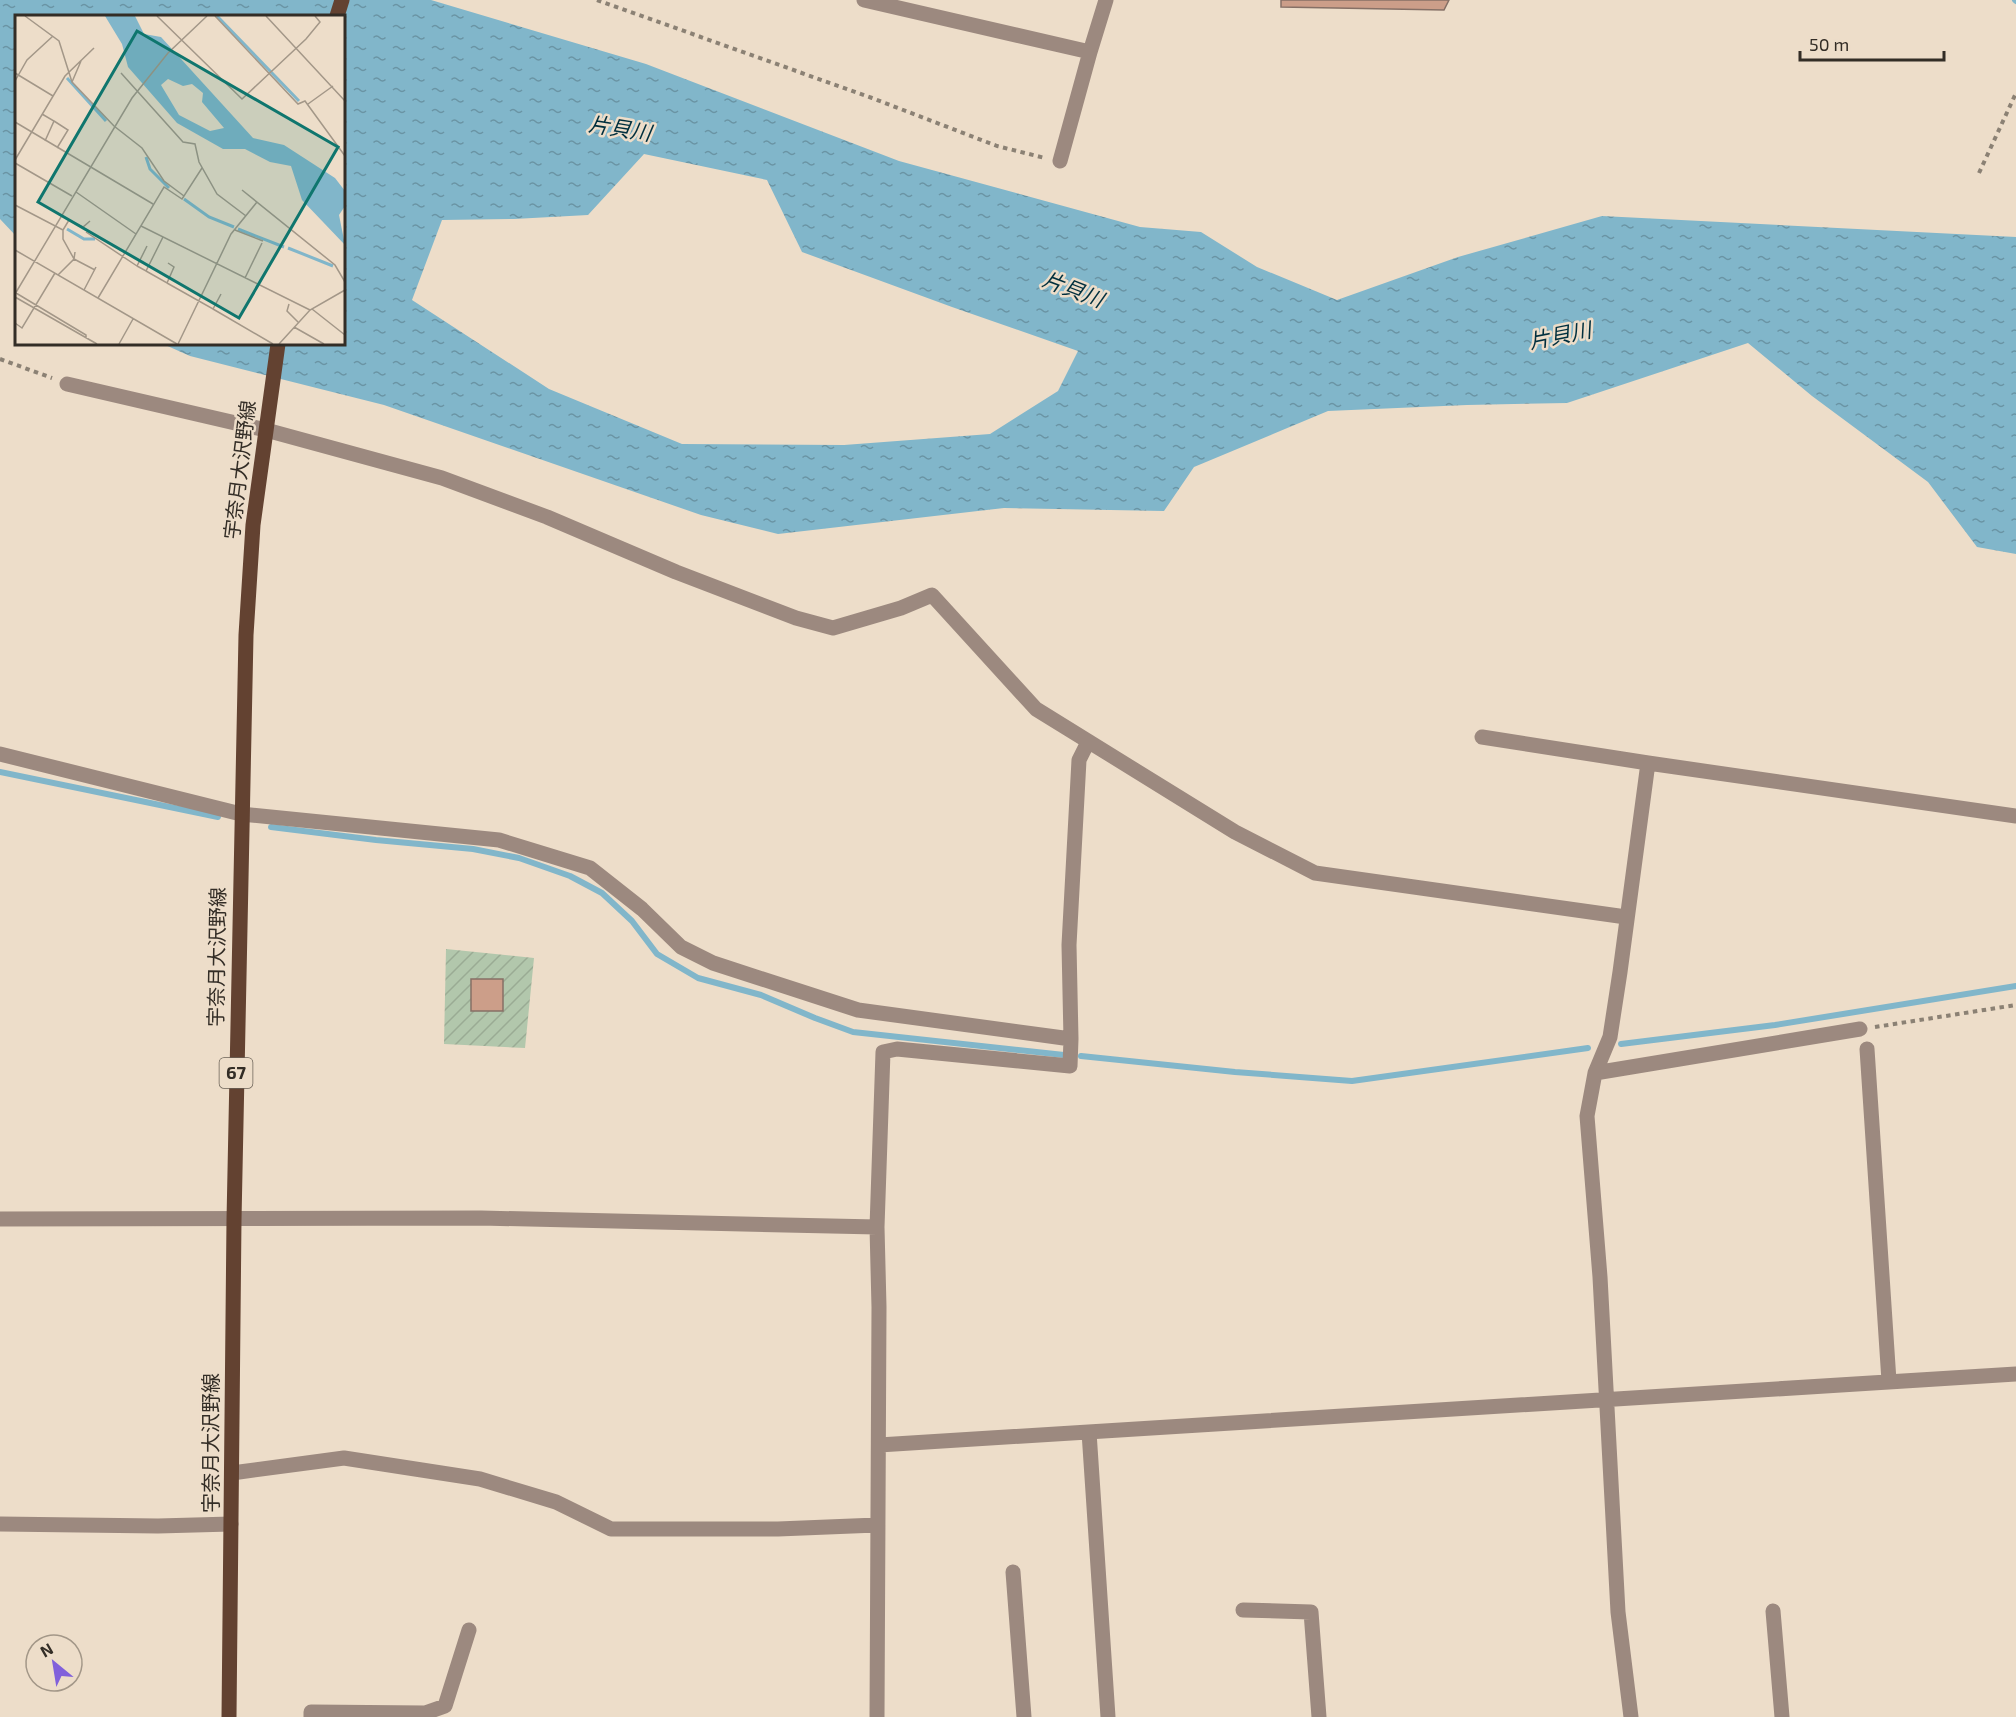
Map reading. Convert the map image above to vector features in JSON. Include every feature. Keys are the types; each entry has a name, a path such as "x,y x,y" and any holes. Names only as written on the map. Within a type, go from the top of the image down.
{"main road":[{"path":"338,15 342,0"},
{"name":"宇奈月大沢野線","path":"229,1717 234,1220 246,635 253,525 278,345"}],"street":[{"path":"864,0 1090,52"},
{"path":"1060,161 1106,0"},
{"path":"67,384 266,430 442,478 547,517 676,572 796,618 833,628 901,608 932,595 1036,709 1234,832 1316,873 1626,917"},
{"path":"1482,737 2016,816"},
{"path":"877,1717 879,1445 877,1227 883,1052 897,1049 1070,1065 1069,945 1079,760 1088,742"},
{"path":"0,754 241,814 499,840 590,868 642,909 681,947 713,963 744,974 858,1010 1071,1039"},
{"path":"1631,1717 1618,1612 1600,1277 1587,1116 1595,1073 1610,1036 1648,763"},
{"path":"1595,1073 1860,1029"},
{"path":"1867,1049 1889,1381"},
{"path":"0,1219 481,1218 877,1227"},
{"path":"879,1445 2016,1374"},
{"path":"1089,1432 1108,1717"},
{"path":"232,1473 344,1458 480,1479 556,1502 611,1529 778,1529 877,1526"},
{"path":"0,1524 158,1526 231,1524"},
{"path":"1013,1572 1024,1717"},
{"path":"1243,1610 1311,1612 1319,1717"},
{"path":"1773,1611 1782,1717"},
{"path":"311,1717 311,1712 425,1713 445,1706 469,1630"}],"path":[{"path":"597,0 872,98 997,146 1060,161"},
{"path":"1979,173 2016,93"},
{"path":"0,359 67,384"},
{"path":"1860,1029 2016,1005"}],"green space":[{"path":"446,949 534,958 525,1048 444,1044"}],"water":[{"name":"片貝川","path":"0,0 431,0 646,64 899,161 1140,227 1201,232 1257,267 1337,300 1458,257 1602,216 2016,237 2016,554 1977,547 1928,482 1812,396 1748,343 1567,403 1328,411 1194,467 1164,511 1004,508 778,534 701,515 384,405 190,356 165,345 345,345 345,15 15,15 15,235 0,219","holes":["644,154 767,180 802,252 1078,351 1058,391 990,434 844,445 682,444 549,389 412,300 442,220 588,215"]}],"building":[{"path":"1281,0 1449,0 1444,10 1281,7"},
{"path":"471,979 503,979 503,1011 471,1011"}],"waterway":[{"path":"0,772 218,817"},
{"path":"271,827 473,849 519,858 570,876 602,893 632,921 657,954 698,978 761,995 853,1032 1064,1055"},
{"path":"1621,1044 1775,1025 2016,986"},
{"path":"1081,1056 1352,1081 1588,1048"}]}
